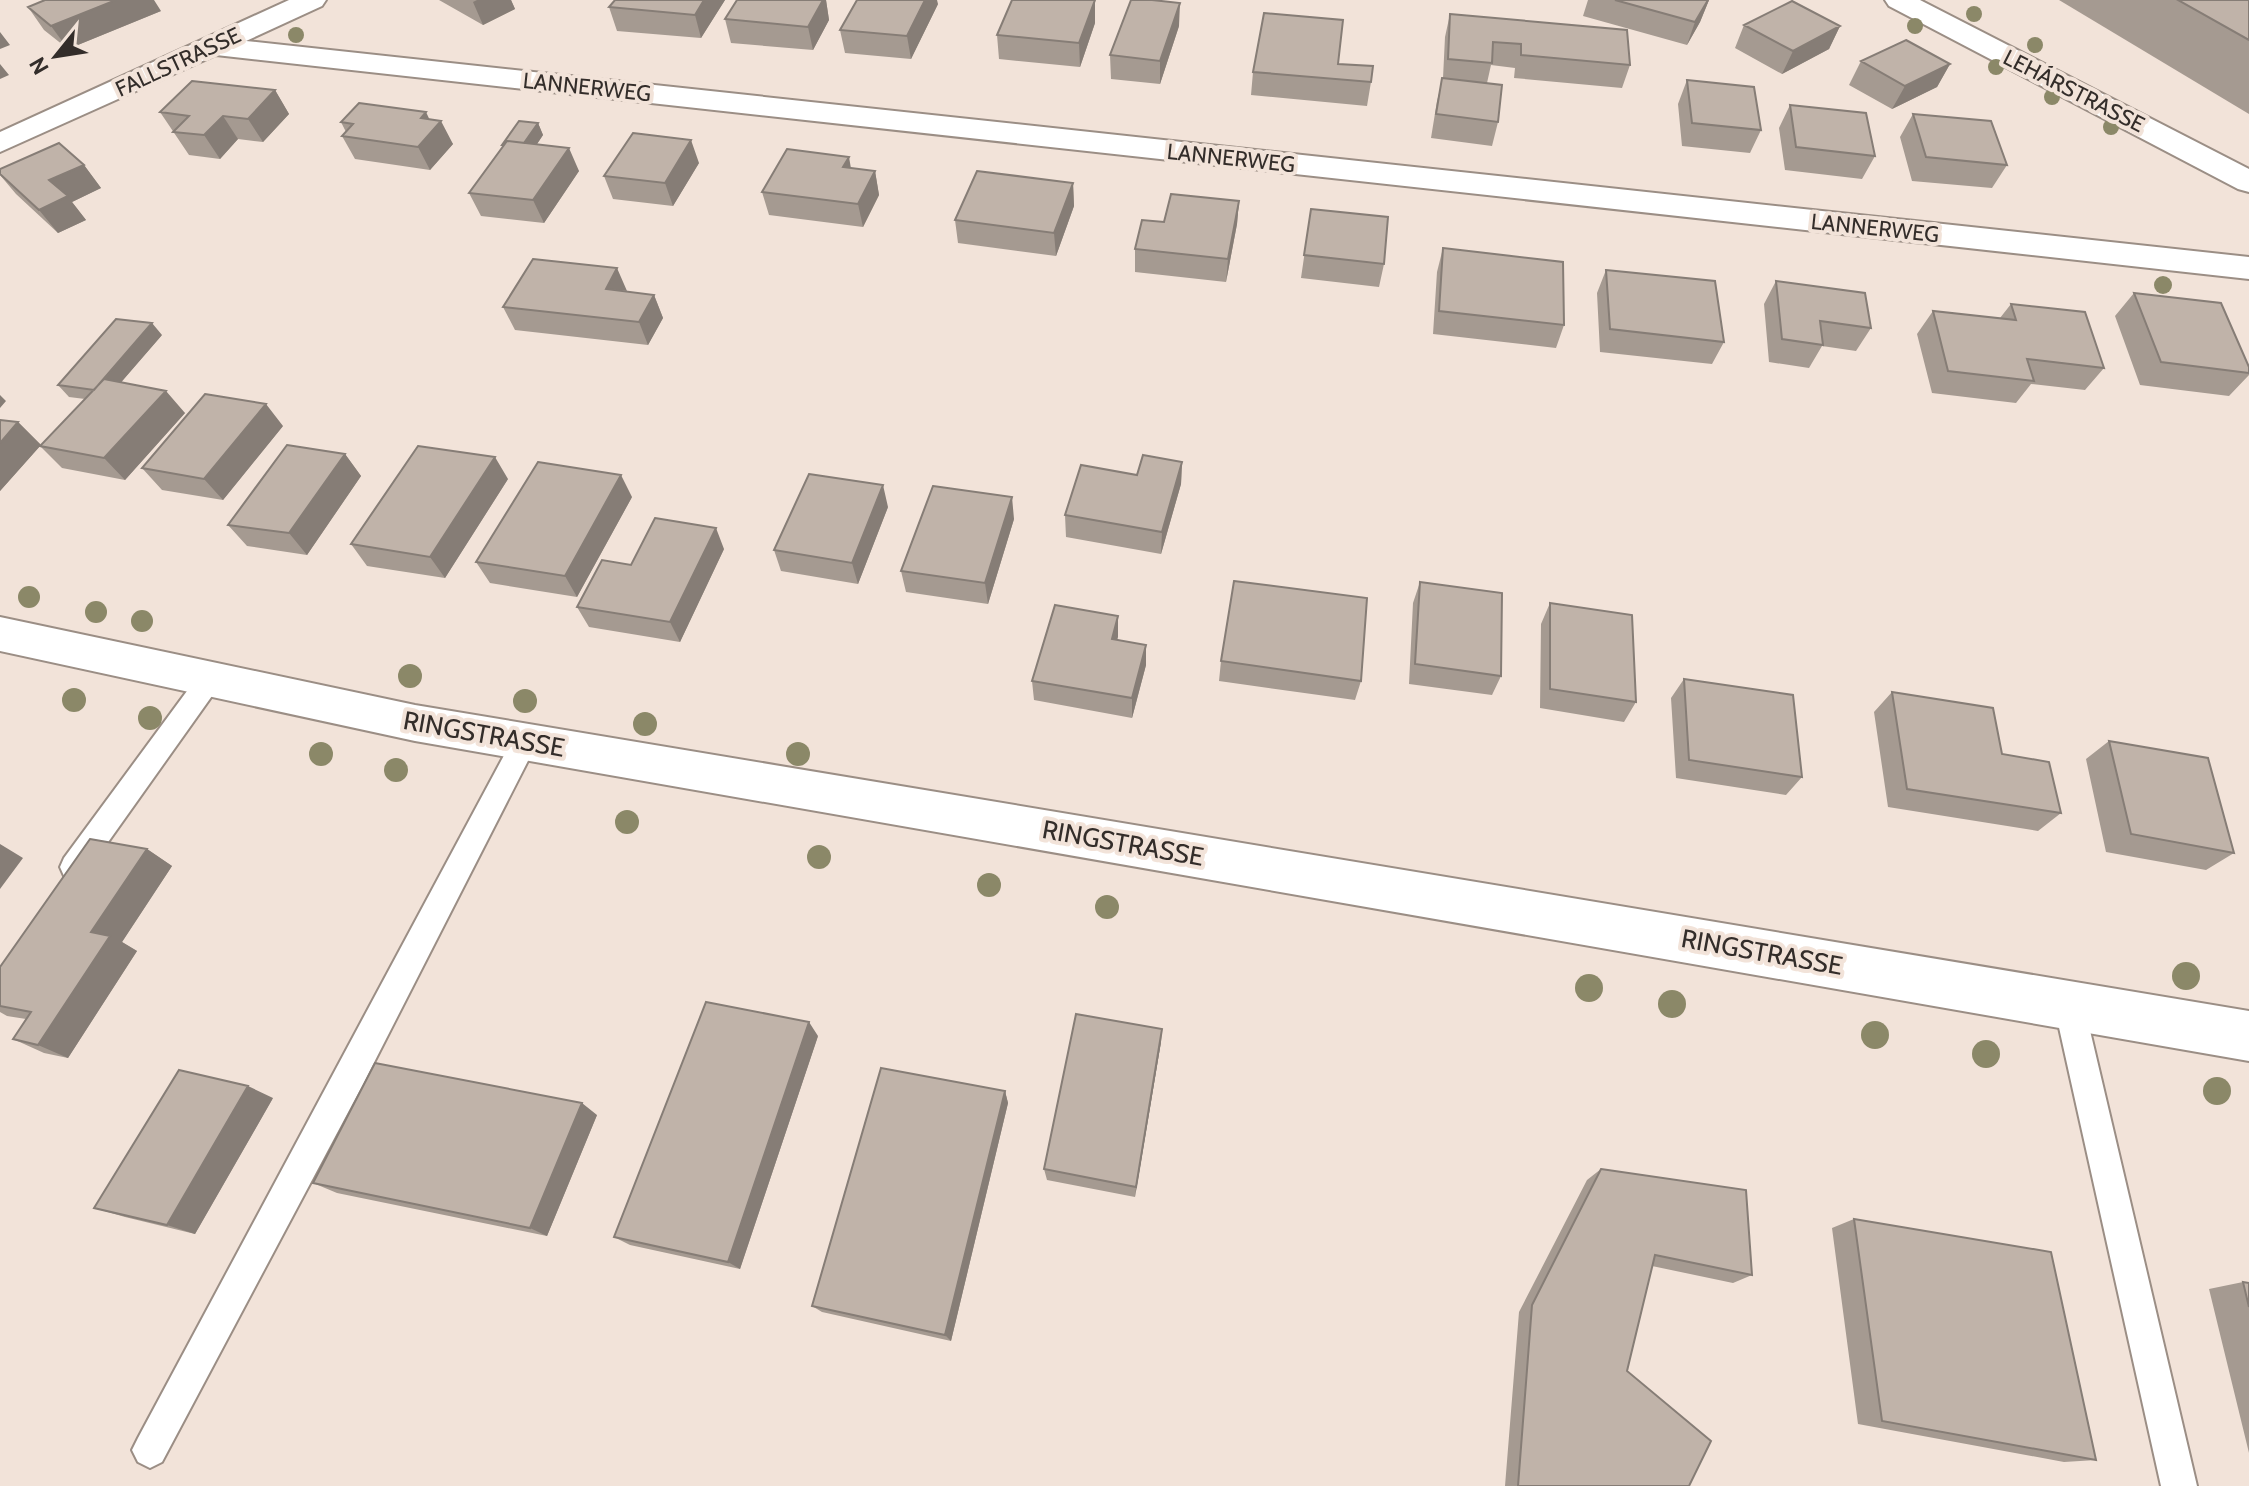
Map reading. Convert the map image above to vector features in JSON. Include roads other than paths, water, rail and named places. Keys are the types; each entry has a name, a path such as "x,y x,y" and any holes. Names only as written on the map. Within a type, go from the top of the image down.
{"street":[{"name":"FALLSTRASSE","path":"0,143 312,0"},
{"name":"LEHÁRSTRASSE","path":"1899,0 2249,182"},
{"name":"LANNERWEG","path":"213,46 2249,268"},
{"name":"RINGSTRASSE","path":"0,634 415,723 2249,1036"}],"lane":[{"path":"56,892 210,679"},
{"path":"150,1450 525,741"},
{"path":"2069,1005 2179,1486"}]}
